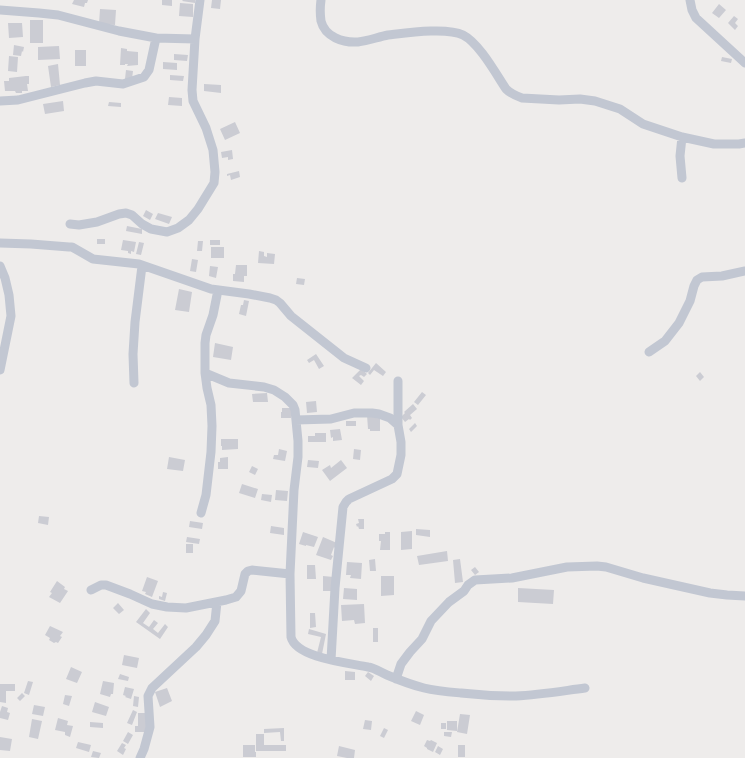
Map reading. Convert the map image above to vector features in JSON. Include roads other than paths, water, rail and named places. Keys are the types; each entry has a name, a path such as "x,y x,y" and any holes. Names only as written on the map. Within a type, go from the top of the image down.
{"street":[{"path":"70,224 79,225 97,222 126,213 132,215 142,224 151,229 167,232 178,228 189,220 198,209 214,183 215,172 213,150 206,128 193,102 192,90 195,39 200,0"},
{"path":"321,0 320,15 323,26 328,33 341,41 357,42 387,36 426,31 456,32 465,36 478,48 506,89 512,94 522,98 559,100 580,99 595,101 620,109 643,124 682,137 714,144 745,143"},
{"path":"690,0 692,10 696,18 745,63"},
{"path":"0,10 54,15 119,31 156,38 195,39"},
{"path":"0,101 18,100 96,81 122,84 144,77 149,70 156,38"},
{"path":"682,137 680,156 682,178"},
{"path":"0,243 72,247 94,259 134,263 205,287 234,291 276,300 291,316 344,358 366,368"},
{"path":"0,266 5,278 9,295 11,316 0,370"},
{"path":"134,383 133,346 142,266"},
{"path":"649,352 665,341 679,323 690,301 697,280 702,277 722,276 745,271"},
{"path":"201,513 206,494 211,452 212,426 211,405 205,373 206,335 214,315 218,290"},
{"path":"205,373 229,383 264,387 274,390 280,393 293,405 295,410 298,457 294,490 290,574 291,637 293,642 299,648 307,653 331,660 371,668 396,679 426,689 484,695 515,696 547,694 585,688"},
{"path":"331,660 335,588 343,507 349,499 392,479 398,474 401,448 398,425 398,381"},
{"path":"296,420 331,419 354,413 372,413 390,418 398,425"},
{"path":"396,679 401,664 420,642 435,616 475,580 512,578 567,567 597,566 710,593 745,596"},
{"path":"91,590 101,585 106,585 152,604 167,607 186,608 236,597 241,591 245,574 248,571 252,570 290,574"},
{"path":"140,758 150,727 148,696 152,688 206,636 215,621 217,602"}]}
